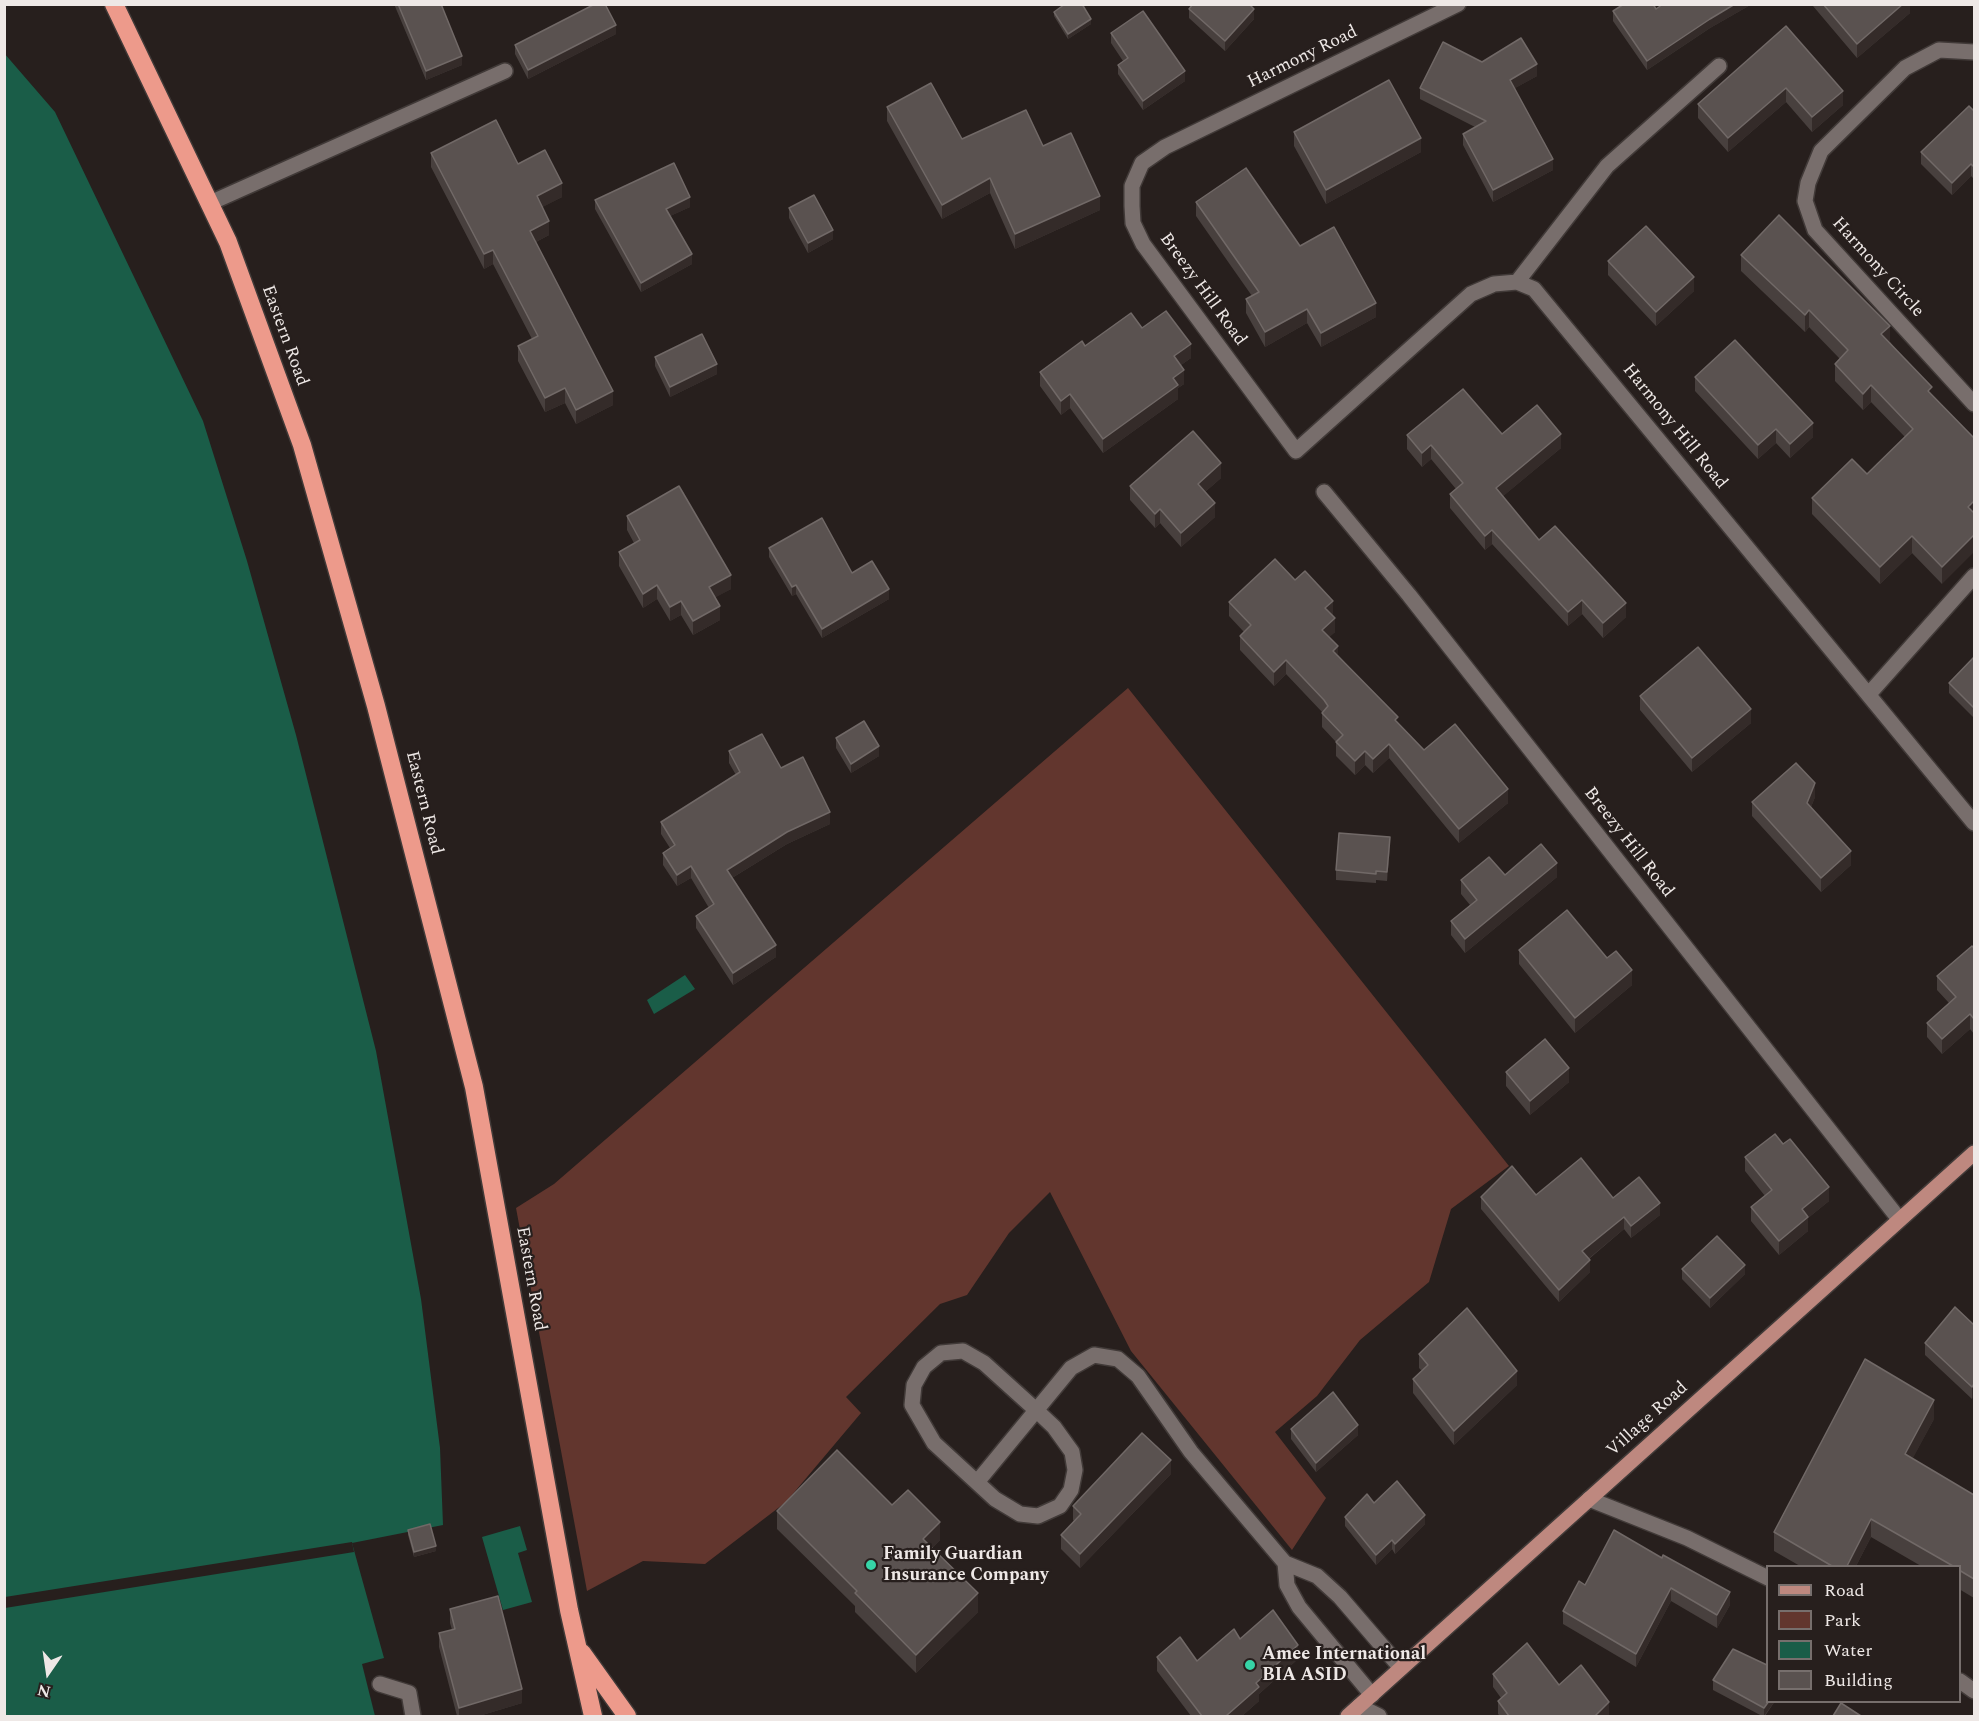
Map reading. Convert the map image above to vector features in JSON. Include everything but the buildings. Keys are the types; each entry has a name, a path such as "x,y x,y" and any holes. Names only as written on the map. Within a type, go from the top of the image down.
{"highway":[{"name":"Eastern Road","path":"114,4 228,242 302,445 376,706 471,1075 577,1647 592,1716"},
{"path":"577,1647 627,1716"}],"main road":[{"name":"Village Road","path":"1353,1711 1974,1153"}],"street":[{"name":"Harmony Road","path":"1165,147 1458,4"},
{"name":"Harmony Circle","path":"1974,52 1939,50 1905,68 1821,151 1808,183 1805,201 1815,230 1974,404"},
{"path":"1516,282 1607,166 1719,66"},
{"path":"210,203 505,71"},
{"name":"Breezy Hill Road","path":"1165,147 1142,163 1132,186 1133,223 1143,244 1296,451 1472,294 1494,284 1516,282"},
{"name":"Harmony Hill Road","path":"1516,282 1534,289 1556,313 1974,823"},
{"name":"Breezy Hill Road","path":"1324,492 1409,594 1899,1219"},
{"path":"1869,694 1974,576"},
{"path":"963,1351 984,1363 1054,1427 1072,1452 1075,1470 1071,1490 1060,1506 1038,1516 1020,1514 995,1499 978,1481 934,1443 912,1405 914,1385 924,1367 941,1353 963,1351"},
{"path":"978,1481 1071,1368 1094,1355 1118,1359 1138,1376 1191,1452 1285,1563 1317,1576 1340,1597 1401,1668"},
{"path":"1588,1499 1687,1538 1766,1578"},
{"path":"1285,1563 1287,1585 1299,1607 1372,1695"},
{"path":"1961,1682 1974,1691"},
{"path":"380,1684 410,1693 413,1716"},
{"path":"1353,1711 1379,1716"}],"green space":[{"path":"1128,688 1509,1166 1451,1209 1429,1282 1360,1340 1317,1396 1275,1432 1326,1498 1292,1550 1131,1351 1050,1192 1009,1233 967,1295 940,1304 846,1397 861,1413 786,1502 705,1564 643,1561 587,1591 516,1208 554,1184"}],"water":[{"path":"4,53 55,112 203,421 247,561 296,735 376,1051 421,1299 440,1448 443,1525 352,1543 384,1658 362,1664 375,1716 5,1716"},
{"path":"685,975 695,989 654,1014 647,1000"},
{"path":"520,1526 527,1550 518,1553 532,1602 503,1610 482,1537"}],"pier":[{"path":"352,1542 354,1552 5,1608 5,1597"}],"place":[{"name":"Family Guardian Insurance Company","path":"871,1565"},
{"name":"Amee International BIA ASID","path":"1250,1665"}]}
